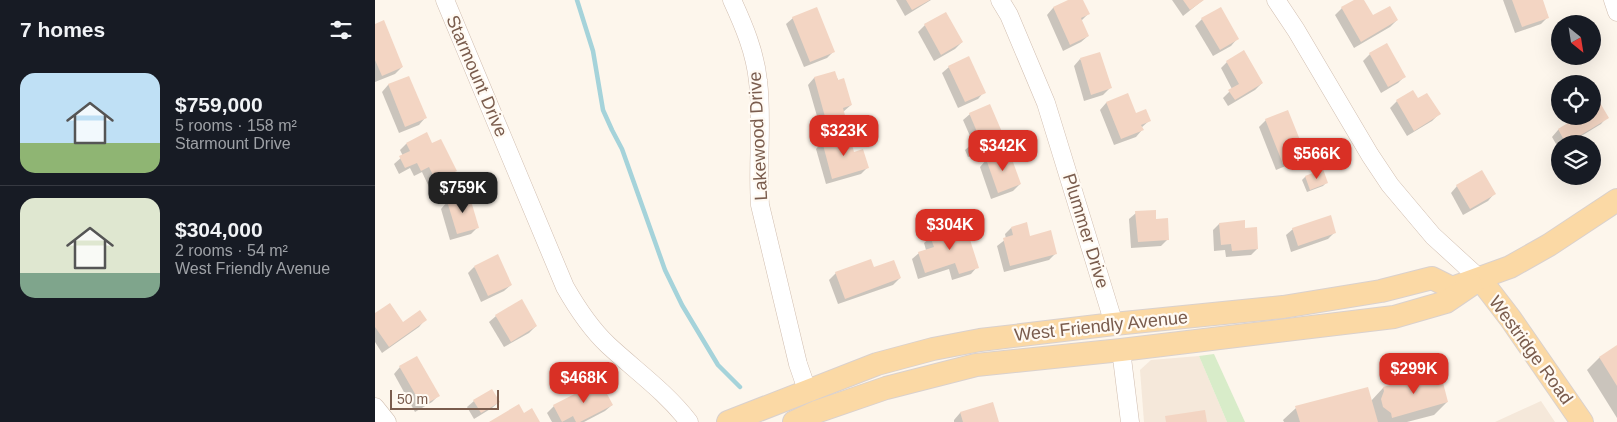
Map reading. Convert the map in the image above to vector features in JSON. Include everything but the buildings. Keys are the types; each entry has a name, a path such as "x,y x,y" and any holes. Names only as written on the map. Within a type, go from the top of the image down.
{"main road":[{"name":"West Friendly Avenue","path":"744,416 877,364 933,349 980,340 1283,307 1381,291 1432,278 1453,288 1510,267 1541,250 1617,200"},
{"name":"West Friendly Avenue","path":"794,422 816,412 886,388 976,365 1121,350 1394,317 1446,302 1480,279"},
{"name":"Westridge Road","path":"1480,279 1510,318 1582,422"}],"street":[{"name":"Starmount Drive","path":"445,0 565,287 578,310 608,345 675,403 689,422"},
{"name":"Lakewood Drive","path":"732,0 746,31 758,81 758,179 760,205 798,364 807,390"},
{"name":"Plummer Drive","path":"1000,0 1009,16 1047,103 1114,324"},
{"path":"1276,0 1296,30 1370,156 1390,185 1433,236 1480,279"},
{"path":"1613,0 1617,12"},
{"path":"1121,350 1130,422"},
{"path":"375,407 387,422"}],"shaded area":[{"path":"1199,356 1227,422 1144,422 1140,370 1151,360"},
{"path":"1541,401 1555,422 1495,422"}],"green space":[{"path":"1214,354 1245,422 1227,422 1199,356"}],"waterway":[{"path":"577,0 593,51 603,110 622,149 665,270 682,305 718,365 740,387"}]}
